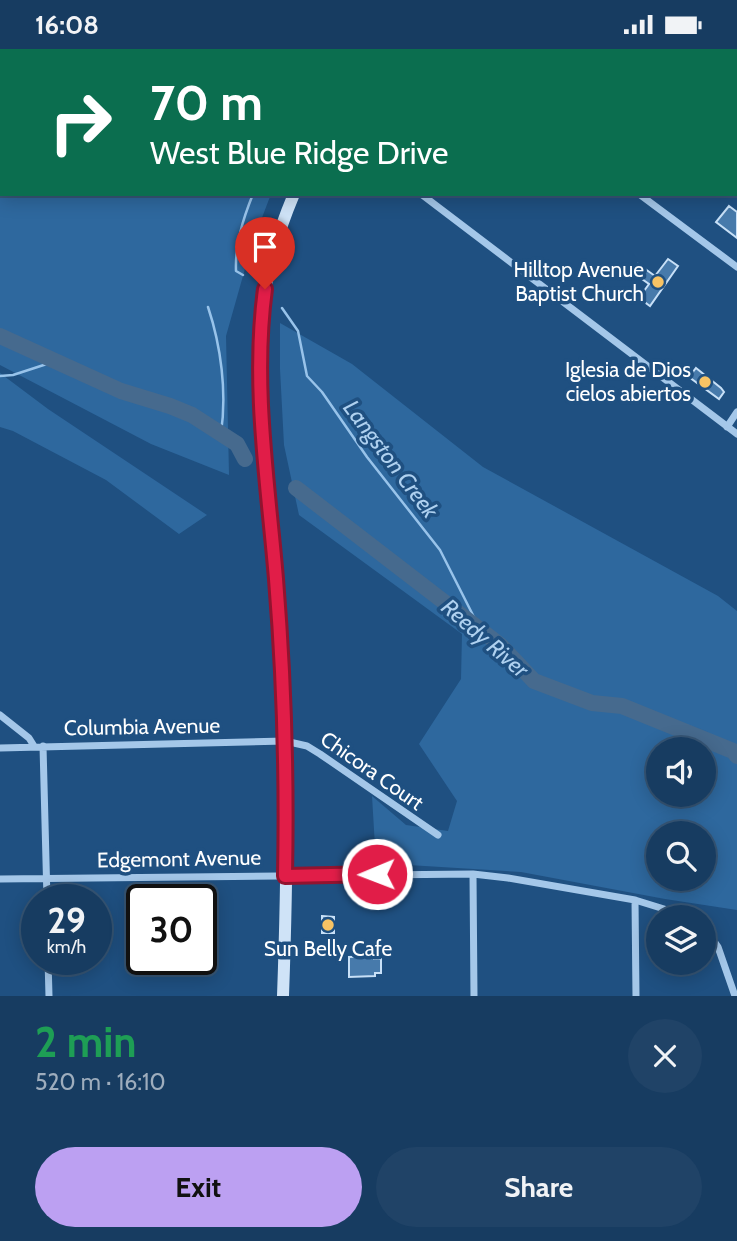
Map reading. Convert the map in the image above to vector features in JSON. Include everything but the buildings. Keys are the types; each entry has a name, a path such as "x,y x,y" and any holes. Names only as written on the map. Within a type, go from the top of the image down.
{"main road":[{"path":"284,996 285,741 282,659 264,439 260,345 270,266 294,196"}],"street":[{"path":"424,196 737,434"},
{"path":"642,196 737,267"},
{"path":"727,426 737,412"},
{"path":"0,715 29,738 34,747"},
{"name":"Columbia Avenue","path":"0,748 285,741"},
{"name":"Chicora Court","path":"285,741 307,746 438,835"},
{"path":"43,746 46,884"},
{"path":"473,874 474,996"},
{"name":"Edgemont Avenue","path":"0,879 473,874 635,900 651,905"},
{"path":"635,900 636,996"},
{"path":"716,944 735,996"},
{"path":"48,975 49,996"}],"shaded area":[{"path":"0,196 270,196 252,244 226,336 229,475 151,444 0,365"},
{"path":"280,323 352,364 483,467 718,596 737,611 737,910 521,872 376,863 372,796 406,825 448,831 457,801 419,744 461,679 462,634 299,515 284,445"},
{"path":"0,373 48,409 207,515 179,534 106,480 13,431 0,427"}],"waterway":[{"name":"Langston Creek","path":"243,275 236,271 238,241 252,196"},
{"path":"208,307 222,369 221,433"},
{"name":"Langston Creek","path":"282,308 298,331 307,376 322,392 367,457 440,550 480,629"},
{"name":"Reedy River","path":"0,336 121,391 192,415 237,444 245,459"},
{"path":"0,376 13,375 56,361"},
{"name":"Reedy River","path":"296,488 500,645 534,681 592,703 622,706 733,751 737,756"}],"place":[{"name":"Hilltop Avenue Baptist Church","path":"658,282"},
{"name":"Iglesia de Dios cielos abiertos","path":"705,382"},
{"name":"Sun Belly Cafe","path":"328,925"}],"route":[{"path":"265,289 260,345 261,375 284,696 285,876 377,874"}]}
